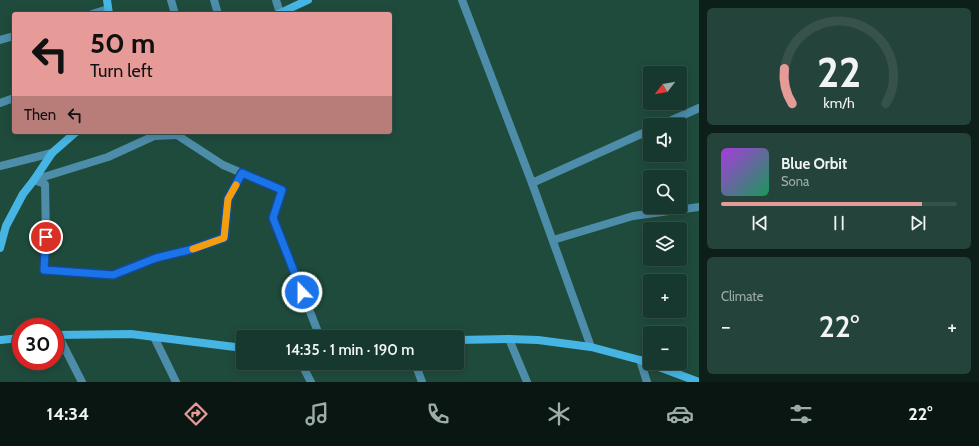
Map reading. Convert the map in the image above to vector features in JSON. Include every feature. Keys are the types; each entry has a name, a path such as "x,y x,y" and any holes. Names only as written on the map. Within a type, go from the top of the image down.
{"street":[{"path":"107,0 108,12"},
{"path":"171,0 174,12"},
{"path":"214,0 217,12"},
{"path":"276,0 279,12"},
{"path":"283,12 308,0"},
{"path":"462,0 532,183 591,347"},
{"path":"0,40 12,37"},
{"path":"0,103 12,99"},
{"path":"677,118 699,108"},
{"path":"532,183 643,133"},
{"path":"0,248 3,226 23,194 52,153 74,134"},
{"path":"34,180 108,157 154,136 176,134 223,165 282,190 273,218 317,330"},
{"path":"0,166 52,153"},
{"path":"34,180 45,184 46,237 44,270 113,275 156,258 189,250 224,238 228,199 242,173"},
{"path":"553,240 633,216 699,207"},
{"path":"64,335 131,334 236,347"},
{"path":"154,337 176,382"},
{"path":"0,340 12,339"},
{"path":"509,339 527,382"},
{"path":"464,340 538,340 591,347 640,360 699,382"},
{"path":"64,349 82,382"},
{"path":"640,360 647,382"},
{"path":"305,370 311,382"},
{"path":"418,370 422,382"}],"slow traffic":[{"path":"193,249 224,238 228,199 236,185"}],"route":[{"path":"46,237 44,270 113,275 156,258 189,250 224,238 228,199 242,173 282,190 273,218 302,292"}]}
